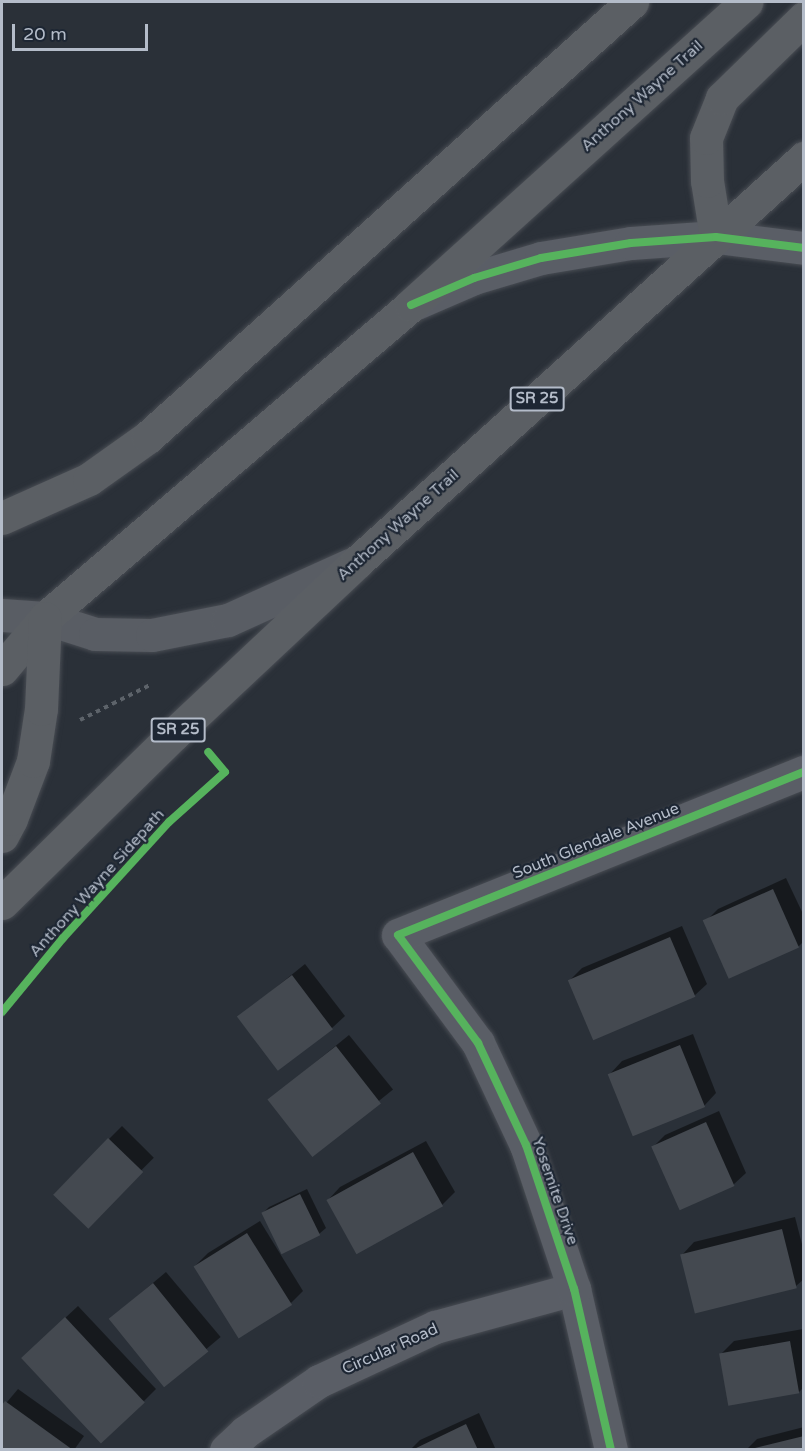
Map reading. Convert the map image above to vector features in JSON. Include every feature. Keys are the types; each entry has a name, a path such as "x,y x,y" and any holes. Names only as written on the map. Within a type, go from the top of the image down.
{"highway":[{"path":"2,518 89,479 148,437 632,2"},
{"name":"Anthony Wayne Trail","path":"2,669 45,618 411,305 746,2"},
{"path":"716,237 707,182 706,138 722,98 804,18"},
{"name":"Anthony Wayne Trail","path":"2,903 174,734 357,562 804,158"},
{"path":"2,836 11,819 33,760 41,709 45,618"}],"main road":[{"path":"2,615 45,618 95,634 152,635 228,620 357,562"}],"street":[{"path":"411,305 474,278 541,258 631,243 716,237 804,248"},
{"name":"South Glendale Avenue","path":"398,935 804,772"},
{"name":"Yosemite Drive","path":"398,935 478,1043 526,1144 574,1288 611,1449"},
{"name":"Circular Road","path":"226,1449 245,1432 310,1387 435,1327 574,1288"}],"path":[{"path":"76,722 152,684 154,687"}],"building":[{"path":"773,889 799,947 729,979 703,920"},
{"path":"670,937 695,997 593,1040 568,980"},
{"path":"292,975 333,1029 278,1071 237,1017"},
{"path":"680,1045 705,1107 633,1136 608,1074"},
{"path":"336,1046 381,1104 312,1157 267,1100"},
{"path":"706,1122 734,1186 680,1210 651,1146"},
{"path":"108,1138 143,1172 88,1229 53,1195"},
{"path":"413,1152 443,1206 356,1254 326,1200"},
{"path":"300,1194 320,1235 282,1254 261,1213"},
{"path":"782,1229 797,1288 695,1314 680,1254"},
{"path":"247,1233 292,1305 239,1338 194,1266"},
{"path":"153,1283 208,1351 164,1387 109,1319"},
{"path":"65,1317 145,1403 101,1443 21,1358"},
{"path":"790,1341 799,1393 728,1406 719,1354"},
{"path":"5,1401 73,1450 2,1450 2,1405"},
{"path":"466,1424 478,1450 412,1450"},
{"path":"804,1436 804,1450 751,1450 751,1449"}],"cycle path":[{"path":"411,305 474,278 541,258 631,243 716,237 804,248"},
{"name":"Anthony Wayne Sidepath","path":"2,1012 63,938 169,822 225,772 208,752"},
{"path":"611,1450 574,1289 526,1145 478,1043 398,935 804,772"}]}
